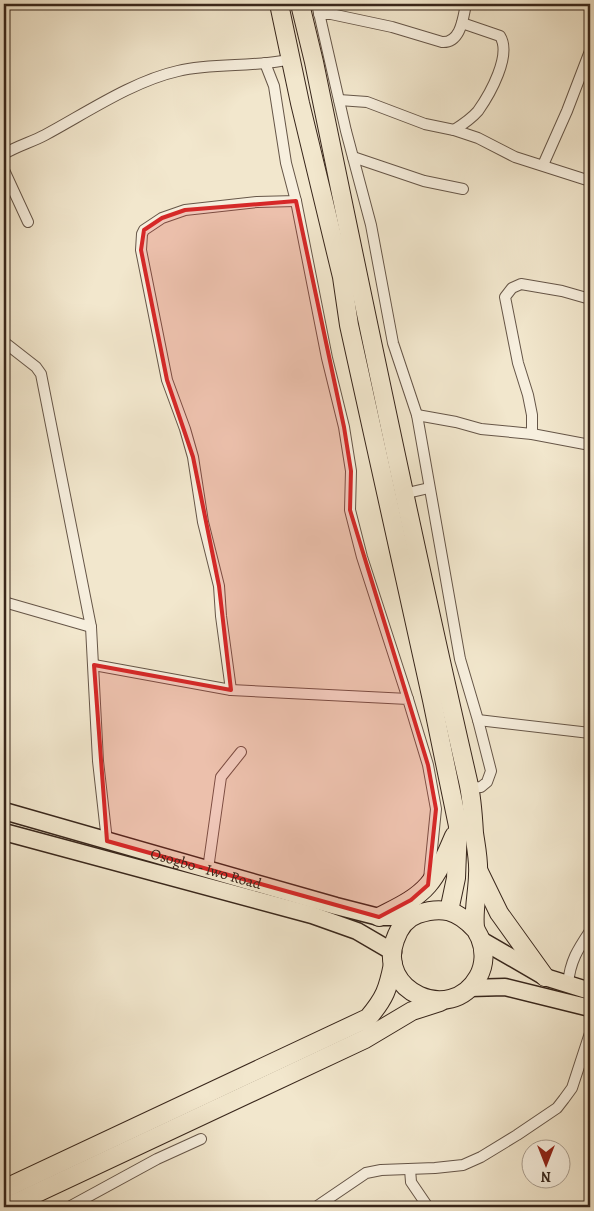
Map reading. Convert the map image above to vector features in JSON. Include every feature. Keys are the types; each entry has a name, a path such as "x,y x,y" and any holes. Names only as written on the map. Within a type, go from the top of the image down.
{"highway":[{"path":"279,4 300,102 342,277 349,325 458,826 456,878 449,911"},
{"path":"7,1207 365,1039 412,1011 459,995 470,988 478,978 483,966 484,952 478,934 478,870 470,788 403,494 300,4"},
{"path":"349,325 367,319"},
{"path":"379,917 411,900 428,885 442,863 458,826"},
{"path":"478,870 499,913 545,977"},
{"path":"4,1189 368,1018 382,1001 388,987 394,942 409,917 428,911 449,911 467,920 478,934"},
{"path":"393,958 398,977 407,988 419,996 433,1000 447,1000"}],"main road":[{"name":"Osogbo - Iwo Road","path":"4,812 336,906 379,917 409,917"},
{"name":"Osogbo - Iwo Road","path":"4,832 312,915 356,931 393,958"},
{"path":"478,934 545,977 590,991"},
{"path":"470,988 505,987 590,1008"}],"street":[{"path":"318,9 331,14 392,27 449,43 454,40 462,23 466,4"},
{"path":"318,9 346,131 371,225 393,343 417,415 460,659 491,771 487,782 481,787 470,788"},
{"path":"454,130 466,122 478,110 499,73 504,47 500,36 462,23"},
{"path":"543,165 567,111 590,51"},
{"path":"4,154 41,138 120,94 153,79 179,71 292,59"},
{"path":"265,63 274,86 286,163 296,201 327,358 344,427 351,470 350,510 362,557 428,765 436,809 428,885"},
{"path":"339,100 368,102 425,124 454,130 478,138 515,157 590,181"},
{"path":"328,132 346,131"},
{"path":"353,157 424,181 463,189"},
{"path":"4,170 28,222"},
{"path":"231,690 219,586 203,522 193,457 185,428 167,380 141,250 141,240 144,230 162,218 185,210 257,202 296,201"},
{"path":"532,434 532,415 518,363 505,297 512,288 520,284 562,291 590,299"},
{"path":"4,342 36,366 41,374 91,627 98,761 108,841"},
{"path":"417,415 482,429 532,434 590,445"},
{"path":"403,494 429,488"},
{"path":"4,602 91,627"},
{"path":"94,666 231,690 408,699"},
{"path":"478,720 590,733"},
{"path":"208,869 220,776 241,752"},
{"path":"568,984 569,972 574,956 590,931"},
{"path":"316,1207 366,1172 372,1170 463,1165 510,1140 557,1108 572,1088 589,1039"},
{"path":"69,1207 85,1204 157,1159 201,1139"},
{"path":"410,1169 411,1182 428,1207"}],"highlighted area":[{"path":"296,201 344,427 351,471 350,510 428,765 436,809 428,885 411,900 379,917 107,841 94,665 231,690 219,586 193,457 167,380 141,250 144,230 162,218 185,210"}]}
